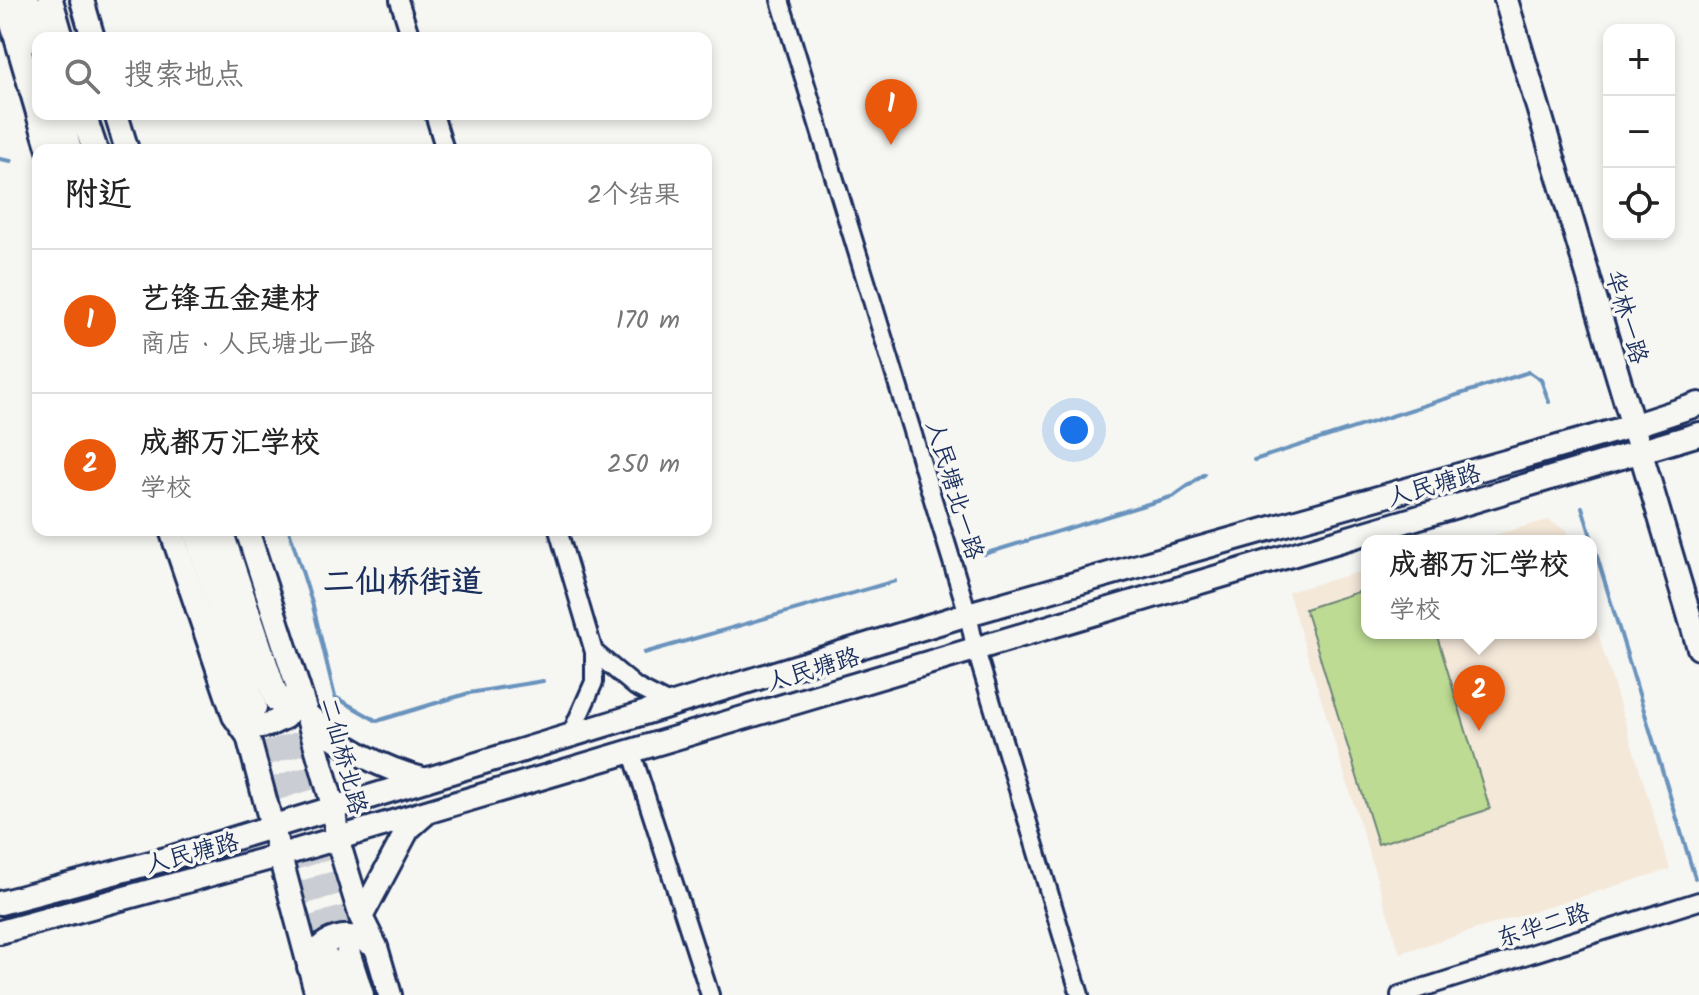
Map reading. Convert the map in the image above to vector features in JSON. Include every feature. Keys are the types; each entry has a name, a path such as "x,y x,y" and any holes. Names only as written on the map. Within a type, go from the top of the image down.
{"main road":[{"path":"5,0 32,92"},
{"path":"26,0 35,32"},
{"path":"50,0 59,32"},
{"path":"82,0 91,32"},
{"name":"华林一路","path":"1506,0 1699,648"},
{"path":"40,120 47,144"},
{"path":"61,120 67,144"},
{"path":"85,120 93,144"},
{"path":"118,120 125,144"},
{"name":"人民塘路","path":"0,903 173,857 968,614 1632,426 1699,404"},
{"name":"人民塘路","path":"0,932 278,856 1699,434"},
{"path":"174,536 255,708"},
{"path":"197,536 255,708 248,736 278,856 329,961 339,995"},
{"path":"221,536 255,708 253,727 285,717 293,707 298,686"},
{"name":"二仙桥北路","path":"249,536 307,715 334,809 337,838 361,917 376,947 390,995"},
{"path":"307,715 325,733 391,770 428,781"},
{"path":"361,917 408,829 431,810"},
{"path":"361,995 318,949 329,941 347,936 358,937 376,947"},
{"path":"317,995 329,961"}],"street":[{"path":"399,0 409,32"},
{"name":"人民塘北一路","path":"780,0 968,614 975,647 1080,995"},
{"path":"436,120 443,144"},
{"path":"560,536 594,652 594,682 570,736"},
{"path":"594,652 636,687 671,705"},
{"path":"631,750 710,995"},
{"name":"东华二路","path":"1400,995 1699,901"}],"shaded area":[{"path":"1548,520 1566,530 1567,535 1494,535"},
{"path":"1361,572 1361,639 1597,639 1597,631 1670,869 1400,953 1288,592"}],"green space":[{"path":"1361,591 1361,639 1438,639 1490,809 1378,844 1305,609"}],"waterway":[{"path":"0,159 11,161"},
{"path":"1254,460 1529,372 1541,380 1549,402"},
{"path":"984,554 1174,496 1205,474"},
{"path":"1582,507 1591,535"},
{"path":"291,536 313,606 335,697 377,721 469,693 543,681"},
{"path":"1597,556 1695,878"},
{"path":"644,653 895,581"}],"tunnel":[{"path":"277,700 348,955"},
{"path":"254,707 329,961"}],"place":[{"name":"艺锋五金建材","path":"891,145"},
{"name":"成都万汇学校","path":"1479,731"}],"district":[{"name":"二仙桥街道","path":"403,581"}]}
